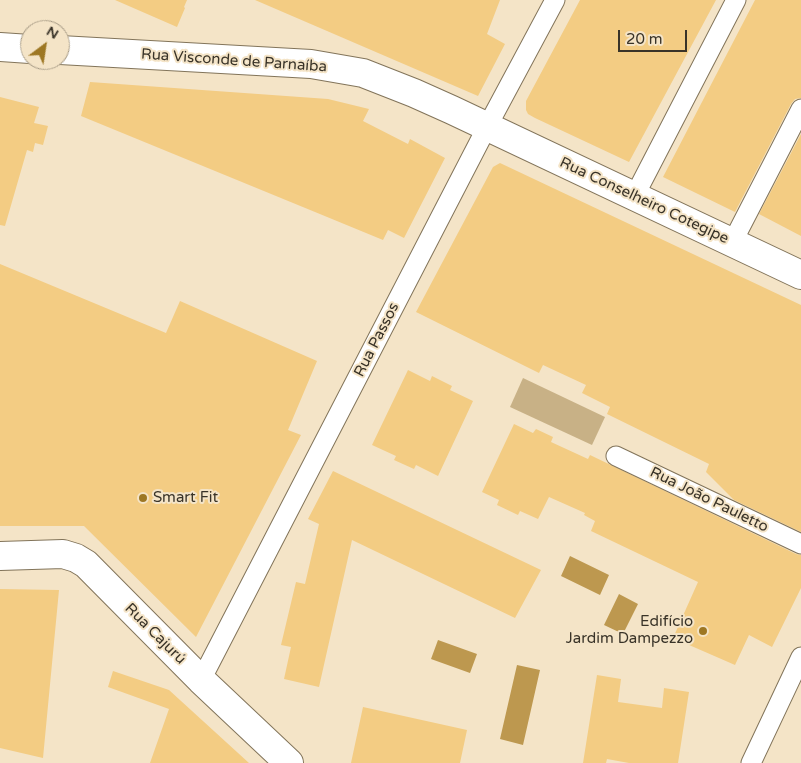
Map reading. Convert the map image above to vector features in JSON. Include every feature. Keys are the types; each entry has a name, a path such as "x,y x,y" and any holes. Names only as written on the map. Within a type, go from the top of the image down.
{"street":[{"name":"Rua Passos","path":"201,680 487,127 555,0"},
{"path":"634,196 736,0"},
{"path":"0,47 20,48"},
{"name":"Rua Visconde de Parnaíba","path":"70,51 311,64 363,73 414,93 487,127"},
{"path":"732,243 801,109"},
{"name":"Rua Conselheiro Cotegipe","path":"487,127 801,275"},
{"name":"Rua João Pauletto","path":"616,456 801,544"},
{"name":"Rua Cajurú","path":"0,556 63,554 76,558 86,564 201,680 290,763"},
{"path":"752,763 801,657"}],"shaded area":[{"path":"523,378 605,417 592,445 510,407"},
{"path":"570,556 609,575 600,595 561,576"},
{"path":"619,594 638,604 623,634 604,625"},
{"path":"438,640 477,654 470,673 431,659"},
{"path":"517,665 540,670 523,745 500,739"}],"building":[{"path":"115,0 187,0 177,27"},
{"path":"255,0 500,0 487,34 505,44 478,96"},
{"path":"580,0 716,0 629,162 535,118 528,114 526,110 526,101"},
{"path":"755,0 801,0 801,98 795,99 791,104 735,212 663,177"},
{"path":"90,82 328,99 369,109 363,121 408,144 410,139 445,158 404,238 388,230 383,240 81,116"},
{"path":"0,97 39,107 34,123 48,126 43,145 35,143 33,152 27,150 5,226 0,225"},
{"path":"801,134 801,236 759,214"},
{"path":"500,163 801,305 801,532 734,500 706,472 709,464 607,414 610,407 582,393 586,385 543,365 539,373 416,312 493,167"},
{"path":"0,264 166,333 180,301 317,361 288,430 301,435 196,637 84,526 0,526"},
{"path":"408,370 430,381 432,376 452,386 450,390 473,401 438,476 416,465 414,469 394,460 396,456 372,445"},
{"path":"514,424 533,433 536,429 553,437 551,442 588,459 590,455 801,555 801,588 772,647 749,635 735,665 673,638 698,582 591,531 595,521 584,515 585,513 549,497 538,519 520,511 518,515 497,505 499,500 482,492"},
{"path":"333,471 541,570 515,618 352,540 319,687 284,679 291,647 281,645 296,582 305,584 319,524 308,519"},
{"path":"0,589 59,590 43,758 0,748"},
{"path":"113,671 169,690 249,763 150,763 169,709 108,687"},
{"path":"597,675 621,679 618,702 662,708 664,688 689,692 678,763 629,763 607,759 606,763 583,763"},
{"path":"363,707 467,730 460,763 351,763"}],"place":[{"name":"Smart Fit","path":"143,498"},
{"name":"Edifício Jardim Dampezzo","path":"703,631"}]}
